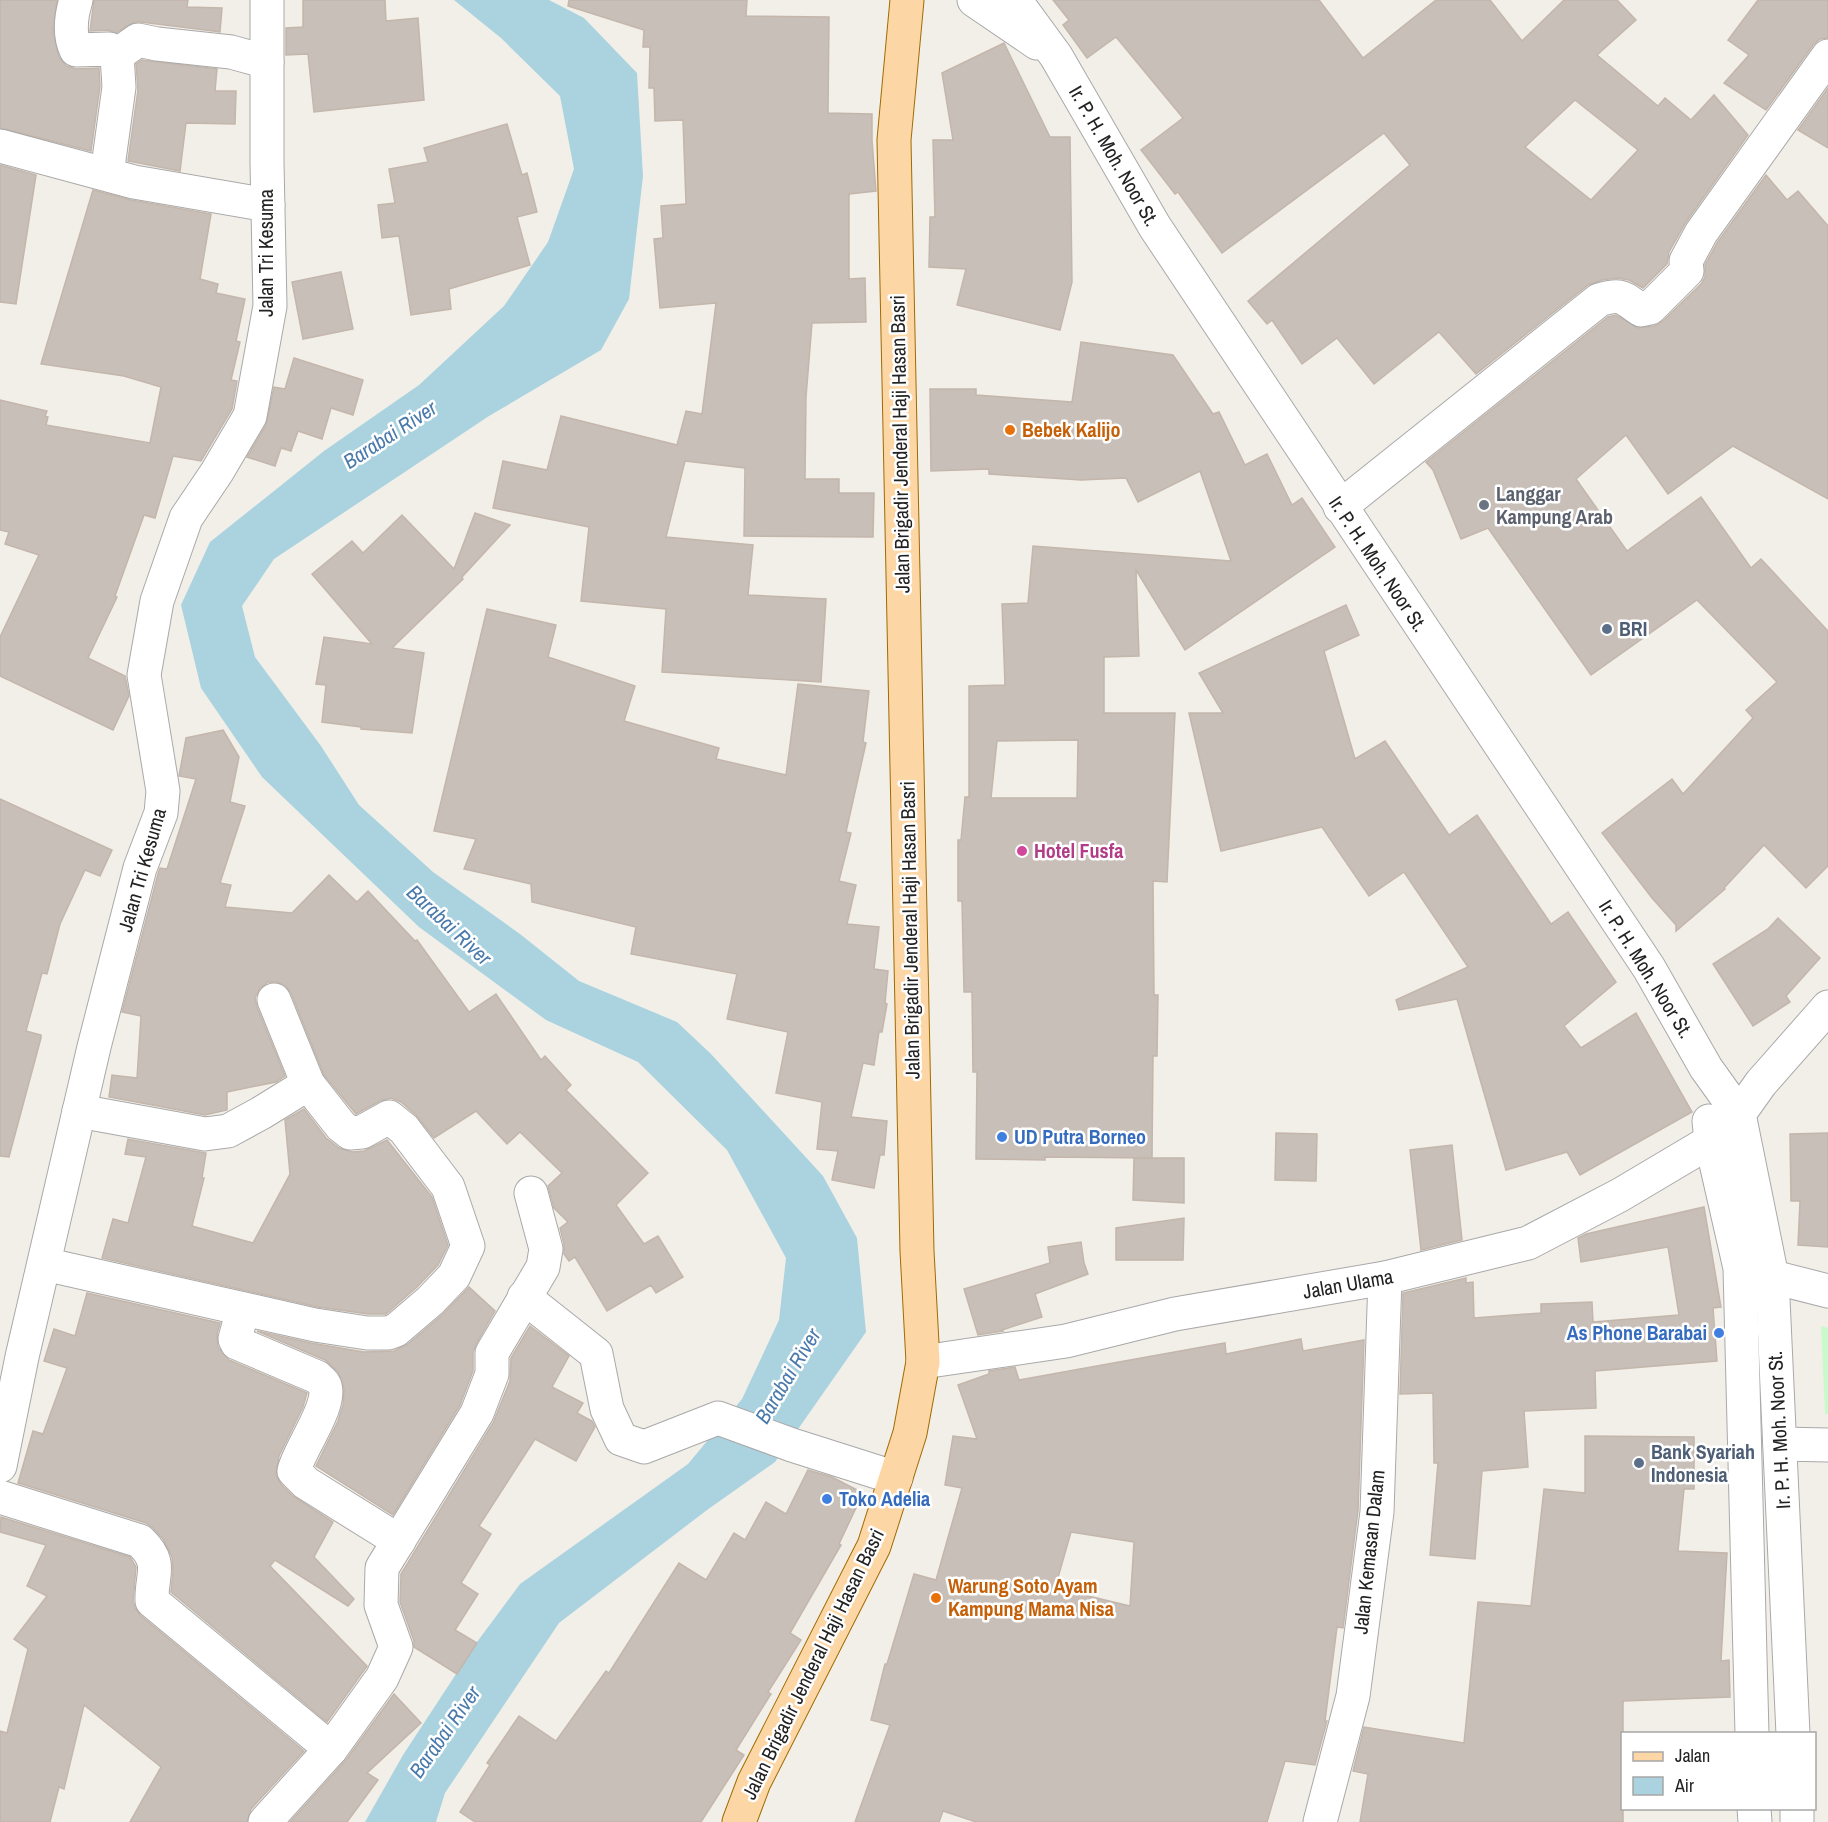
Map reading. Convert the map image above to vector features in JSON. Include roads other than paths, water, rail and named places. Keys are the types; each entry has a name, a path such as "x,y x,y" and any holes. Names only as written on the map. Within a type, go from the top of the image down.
{"main road":[{"name":"Jalan Brigadir Jenderal Haji Hasan Basri","path":"739,1822 754,1782 874,1546 910,1433 923,1362 916,1239 894,140 907,0"}],"street":[{"path":"76,0 71,40 76,50 109,49 117,55 120,87 107,174"},
{"name":"Jalan Tri Kesuma","path":"0,1466 11,1355 44,1264 79,1111 140,868 161,813 163,791 144,675 157,601 186,518 217,472 250,416 270,306 267,0"},
{"path":"974,0 1056,56"},
{"name":"Ir. P. H. Moh. Noor St.","path":"1016,0 1056,56 1155,227 1649,968 1706,1068 1739,1114 1772,1277 1793,1732"},
{"path":"117,55 138,40 231,52 267,62"},
{"path":"1340,507 1599,300 1614,295 1623,297 1641,310 1650,308 1687,271 1686,261 1701,233 1828,56"},
{"path":"0,146 134,182 268,205"},
{"path":"44,1264 315,1325 367,1333 388,1333 396,1330 454,1276 468,1246 448,1187 404,1129 389,1117 362,1131 350,1133 341,1126 308,1084 274,1000"},
{"name":"Jalan Ulama","path":"923,1362 1066,1341 1175,1314 1385,1278 1528,1243 1620,1196 1711,1141 1739,1114 1761,1083 1828,1007"},
{"name":"Ir. P. H. Moh. Noor St.","path":"1706,1068 1711,1141 1740,1268 1752,1732"},
{"path":"79,1111 205,1134 228,1131 308,1084"},
{"path":"265,1822 331,1749 382,1678 396,1647 381,1605 382,1568 477,1413 492,1374 492,1353 543,1267 546,1249 531,1193"},
{"path":"1740,1268 1828,1291"},
{"name":"Jalan Kemasan Dalam","path":"1320,1822 1353,1696 1377,1512 1385,1278"},
{"path":"524,1297 596,1354 607,1409 621,1439 644,1447 718,1418 792,1445 896,1478"},
{"path":"243,1309 235,1340 237,1343 317,1377 326,1390 323,1408 296,1461 294,1471 306,1483 399,1541"},
{"path":"1780,1444 1828,1445"},
{"path":"0,1497 140,1541 151,1551 155,1566 152,1601 331,1749"}],"water":[{"name":"Barabai River","path":"454,0 549,0 584,18 637,73 643,176 629,299 601,350 489,416 274,559 242,606 255,657 321,746 359,805 433,872 520,934 579,981 677,1022 711,1054 823,1176 857,1238 866,1332 775,1462 707,1510 559,1623 445,1793 436,1822 365,1822 403,1755 477,1642 520,1584 688,1464 742,1399 779,1320 786,1258 727,1150 638,1062 546,1020 419,927 262,777 201,688 181,605 210,542 324,451 419,385 504,306 548,242 574,169 560,96 501,38"}],"place":[{"name":"Bebek Kalijo","path":"1010,430"},
{"name":"Langgar Kampung Arab","path":"1484,505"},
{"name":"BRI","path":"1607,629"},
{"name":"Hotel Fusfa","path":"1022,851"},
{"name":"UD Putra Borneo","path":"1002,1137"},
{"name":"As Phone Barabai","path":"1719,1333"},
{"name":"Bank Syariah Indonesia","path":"1639,1463"},
{"name":"Toko Adelia","path":"827,1499"},
{"name":"Warung Soto Ayam Kampung Mama Nisa","path":"936,1598"}]}
